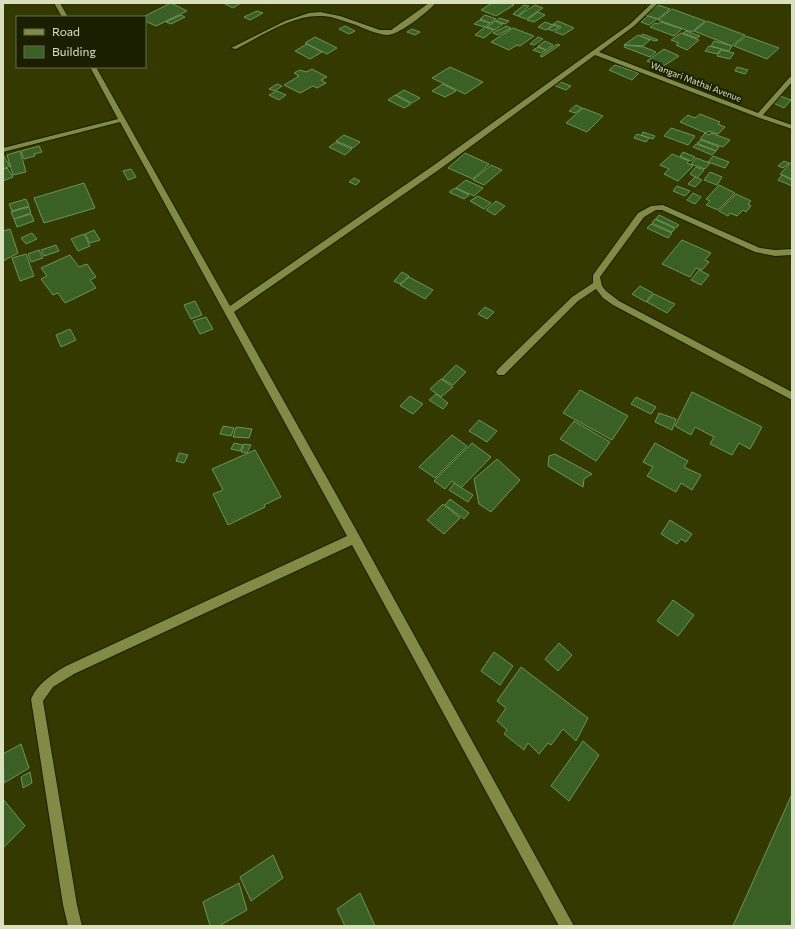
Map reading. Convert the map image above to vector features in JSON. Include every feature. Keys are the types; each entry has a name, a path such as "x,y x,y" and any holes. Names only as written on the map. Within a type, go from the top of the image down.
{"street":[{"path":"57,3 64,16"},
{"path":"234,48 295,18 320,14 344,18 379,32 390,33 433,3"},
{"path":"229,311 437,167 632,25 655,3"},
{"name":"Wangari Mathai Avenue","path":"594,52 758,116 792,127"},
{"path":"94,68 355,538 567,926"},
{"path":"758,116 792,78"},
{"path":"3,150 122,120"},
{"path":"792,252 775,254 758,250 664,207 654,208 641,215 596,277 596,285 606,297 792,396"},
{"path":"501,372 575,299 596,285"},
{"path":"75,926 70,905 37,699 49,683 70,670 355,538"}],"building":[{"path":"171,3 187,11 156,26 146,21 145,16"},
{"path":"241,3 233,8 225,4"},
{"path":"492,3 510,3 514,5 496,16 481,10"},
{"path":"524,5 529,6 518,16 513,14"},
{"path":"535,5 543,8 526,19 518,16"},
{"path":"658,5 670,9 658,19 645,15"},
{"path":"672,9 705,21 692,32 658,20"},
{"path":"257,11 263,13 250,20 244,17"},
{"path":"538,12 545,15 534,22 527,20"},
{"path":"181,15 185,17 171,24 166,22"},
{"path":"485,15 496,19 491,23 480,19"},
{"path":"648,16 657,19 649,25 641,22"},
{"path":"499,18 509,21 505,24 496,21"},
{"path":"480,20 490,23 485,27 474,24"},
{"path":"495,21 503,24 495,30 487,27"},
{"path":"558,21 574,28 563,35 555,32 561,27 553,24"},
{"path":"707,21 745,35 732,46 694,31"},
{"path":"545,22 553,25 546,30 538,27"},
{"path":"661,22 682,29 674,36 650,27 655,23 658,24"},
{"path":"554,25 559,27 553,31 548,29"},
{"path":"345,26 355,31 349,34 339,29"},
{"path":"506,26 511,28 498,35 493,33"},
{"path":"485,27 494,30 484,38 475,35"},
{"path":"513,28 534,36 520,46 517,45 509,50 491,42"},
{"path":"412,29 420,32 415,35 407,32"},
{"path":"686,31 700,36 697,38 683,33"},
{"path":"681,33 699,40 687,50 676,45 679,43 671,40"},
{"path":"643,34 658,40 655,41 640,36"},
{"path":"638,35 650,40 643,46 624,45"},
{"path":"746,36 779,48 767,59 734,46"},
{"path":"315,37 337,48 327,54 305,43"},
{"path":"538,37 543,39 534,45 530,44"},
{"path":"545,41 553,45 546,50 538,46"},
{"path":"714,41 732,46 729,51 711,46"},
{"path":"307,44 322,52 310,59 295,51"},
{"path":"557,44 560,45 542,57 540,56"},
{"path":"625,45 644,47 656,52 650,57 624,47"},
{"path":"709,46 721,49 717,54 705,51"},
{"path":"538,47 546,50 541,53 533,50"},
{"path":"664,49 679,56 662,67 647,61"},
{"path":"721,50 734,53 730,59 717,56"},
{"path":"615,65 639,73 632,80 609,70"},
{"path":"450,67 483,82 465,94 432,78"},
{"path":"737,67 748,70 745,74 735,71"},
{"path":"312,69 327,77 321,80 326,83 317,88 313,86 300,93 284,85 299,76 294,73 300,70 306,72"},
{"path":"558,81 571,86 566,90 553,85"},
{"path":"277,84 282,86 275,91 269,89"},
{"path":"443,84 456,91 445,97 432,91"},
{"path":"404,90 420,98 412,103 396,95"},
{"path":"277,91 286,95 279,100 269,95"},
{"path":"395,95 411,104 404,108 388,100"},
{"path":"780,96 791,100 784,108 773,103"},
{"path":"576,105 582,108 575,113 569,111"},
{"path":"583,108 603,116 587,132 566,123"},
{"path":"700,114 720,122 718,124 725,127 718,134 708,131 706,133 680,122 688,115 695,118"},
{"path":"671,128 695,136 688,145 664,136"},
{"path":"643,132 655,136 653,139 641,135"},
{"path":"705,133 709,135 711,133 730,140 723,147 700,139"},
{"path":"637,134 649,138 646,142 634,138"},
{"path":"344,135 360,142 353,148 336,141"},
{"path":"701,140 719,147 716,151 697,143"},
{"path":"336,142 352,149 345,155 329,147"},
{"path":"696,144 716,151 712,155 693,147"},
{"path":"39,146 42,152 24,159 21,151"},
{"path":"20,151 26,172 13,175 7,155"},
{"path":"683,152 695,157 691,161 680,156"},
{"path":"465,153 489,164 473,179 448,168"},
{"path":"672,154 689,161 687,163 693,166 678,181 664,174 669,169 660,165"},
{"path":"3,155 10,166 3,169"},
{"path":"713,156 729,162 725,168 708,162"},
{"path":"696,158 710,163 705,169 691,164"},
{"path":"784,161 789,163 783,168 778,166"},
{"path":"792,161 792,179 780,174"},
{"path":"491,165 502,170 484,185 473,180"},
{"path":"696,167 704,170 697,178 690,174"},
{"path":"7,168 13,177 3,181 3,169"},
{"path":"131,169 136,177 128,180 123,171"},
{"path":"710,172 722,177 717,185 704,180"},
{"path":"782,175 792,180 792,186 778,180"},
{"path":"695,177 702,180 695,187 688,184"},
{"path":"354,178 360,181 356,185 349,182"},
{"path":"466,180 483,188 474,196 456,188"},
{"path":"84,183 95,208 44,223 34,198"},
{"path":"719,185 735,193 718,210 706,205 710,201 706,199"},
{"path":"677,186 690,191 685,196 673,191"},
{"path":"455,188 469,195 464,199 449,192"},
{"path":"693,193 701,197 695,204 687,200"},
{"path":"736,194 751,201 748,204 751,206 746,212 743,210 737,216 730,213 728,216 719,211"},
{"path":"478,196 491,203 484,209 470,201"},
{"path":"26,199 29,206 12,211 9,204"},
{"path":"496,201 505,206 495,215 486,210"},
{"path":"29,207 31,213 14,219 11,212"},
{"path":"31,214 34,221 17,227 14,219"},
{"path":"659,215 679,225 676,228 656,219"},
{"path":"655,219 675,229 672,232 652,223"},
{"path":"651,224 672,233 668,238 647,228"},
{"path":"10,229 18,253 3,261 3,231"},
{"path":"94,230 100,240 90,243 85,234"},
{"path":"32,233 37,239 26,244 21,238"},
{"path":"84,234 90,246 78,251 71,239"},
{"path":"682,240 711,253 705,260 709,262 702,270 696,268 690,277 662,264"},
{"path":"56,245 59,251 44,256 41,250"},
{"path":"39,250 43,258 31,262 28,254"},
{"path":"26,254 34,276 20,281 12,258"},
{"path":"70,255 79,267 87,264 96,277 90,280 96,288 65,303 58,293 53,295 41,279 47,276 41,268"},
{"path":"699,270 709,275 701,285 691,280"},
{"path":"402,272 409,276 400,284 394,281"},
{"path":"409,277 433,290 425,299 400,285"},
{"path":"640,286 653,293 646,302 632,294"},
{"path":"654,294 675,304 667,313 647,302"},
{"path":"195,301 202,315 191,319 184,305"},
{"path":"485,307 494,312 487,319 478,314"},
{"path":"206,317 213,329 200,334 193,321"},
{"path":"70,329 76,340 61,347 56,335"},
{"path":"456,365 466,372 453,385 442,379"},
{"path":"441,379 453,387 441,397 430,389"},
{"path":"580,390 628,416 612,440 563,413"},
{"path":"692,392 762,427 750,449 739,443 732,455 710,444 714,437 695,427 691,435 675,426"},
{"path":"436,394 448,403 443,409 429,400"},
{"path":"410,396 423,404 413,414 400,406"},
{"path":"636,397 656,407 651,414 631,404"},
{"path":"659,413 676,419 672,430 655,422"},
{"path":"479,420 497,431 487,442 469,431"},
{"path":"574,421 610,442 596,461 560,439"},
{"path":"223,426 234,428 231,436 220,434"},
{"path":"236,427 252,429 249,438 233,437"},
{"path":"452,435 467,446 435,478 419,467"},
{"path":"234,443 243,445 240,451 231,449"},
{"path":"472,443 491,457 461,488 452,481 445,489 434,481"},
{"path":"655,443 688,461 684,467 701,475 692,490 681,483 676,492 647,476 653,467 643,462"},
{"path":"244,444 251,445 247,453 241,452"},
{"path":"255,450 281,497 264,505 265,507 228,525 213,494 223,490 212,469"},
{"path":"179,453 188,455 184,463 176,461"},
{"path":"555,454 592,474 584,479 583,487 548,466 549,456"},
{"path":"497,459 520,480 491,512 479,504 474,479"},
{"path":"454,483 473,495 468,502 449,490"},
{"path":"450,499 469,513 464,519 445,505"},
{"path":"443,504 460,518 444,534 427,520"},
{"path":"670,520 692,534 686,542 681,539 677,544 661,534"},
{"path":"673,600 694,615 678,636 657,621"},
{"path":"559,643 572,655 558,671 545,659"},
{"path":"494,652 513,666 500,685 481,671"},
{"path":"521,667 588,718 576,741 563,729 551,745 548,743 539,754 528,743 524,750 504,734 507,730 497,721 506,708 497,701"},
{"path":"583,741 599,755 569,801 551,786"},
{"path":"21,744 29,768 4,783 3,754"},
{"path":"30,772 32,783 23,788 21,777"},
{"path":"792,794 792,926 733,926"},
{"path":"3,799 25,826 3,848"},
{"path":"273,855 283,878 251,901 240,877"},
{"path":"239,883 247,910 219,926 210,926 203,902"},
{"path":"360,893 375,926 345,926 337,909"}]}
